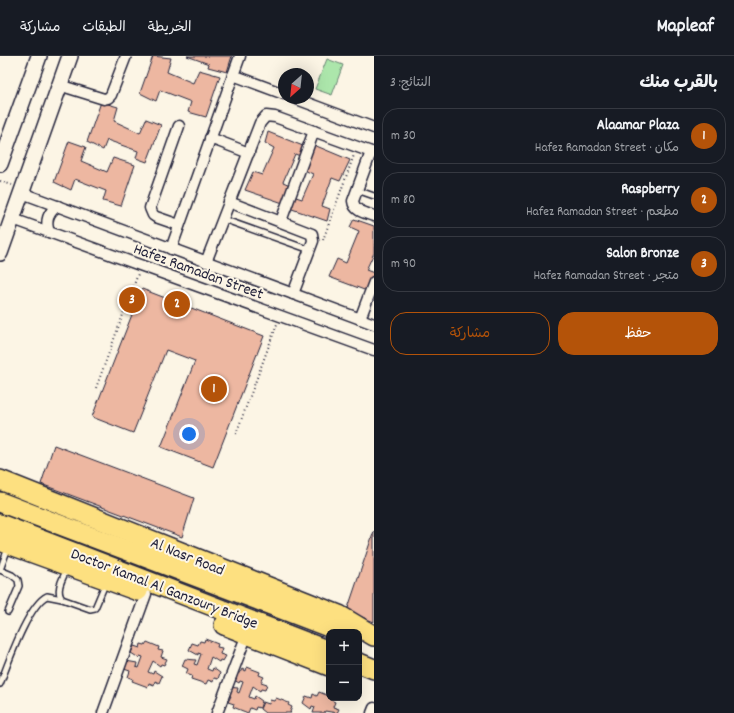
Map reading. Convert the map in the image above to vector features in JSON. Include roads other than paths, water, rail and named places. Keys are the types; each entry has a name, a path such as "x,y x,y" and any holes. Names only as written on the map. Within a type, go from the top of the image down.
{"highway":[{"name":"Al Nasr Road","path":"0,480 339,615 368,640"},
{"name":"Doctor Kamal Al Ganzoury Bridge","path":"0,502 334,629"},
{"name":"Doctor Kamal Al Ganzoury Bridge","path":"0,524 326,650"},
{"path":"5,543 107,579 326,665"}],"street":[{"path":"0,164 38,56"},
{"path":"0,254 58,86 70,56"},
{"path":"58,86 104,99 108,98 111,95 126,56"},
{"path":"171,249 240,56"},
{"path":"233,75 278,92"},
{"path":"310,104 374,128"},
{"path":"206,262 260,123 266,116 275,117 373,153 357,190 353,205 356,209 374,216"},
{"path":"179,126 150,208 153,215 179,226"},
{"path":"281,221 314,131"},
{"path":"210,138 249,152"},
{"name":"Hafez Ramadan Street","path":"22,192 374,324"},
{"path":"229,202 312,234 314,237 310,250 293,294"},
{"path":"49,232 47,219 51,212 58,206"},
{"name":"Hafez Ramadan Street","path":"12,219 374,350"},
{"path":"360,319 374,282"},
{"path":"103,713 146,594"},
{"path":"217,713 247,634"},
{"path":"372,713 374,708"}],"lane":[{"path":"357,190 374,196"},
{"path":"223,219 310,250"},
{"path":"5,543 0,570 12,575 18,580 19,586 8,612"},
{"path":"62,599 58,590 68,565"},
{"path":"0,684 25,624 36,604 47,596 62,599 92,610 95,608 107,579"}],"place":[{"name":"Salon Bronze","path":"132,300"},
{"name":"Raspberry","path":"177,304"},
{"name":"Alaamar Plaza","path":"214,389"}]}
